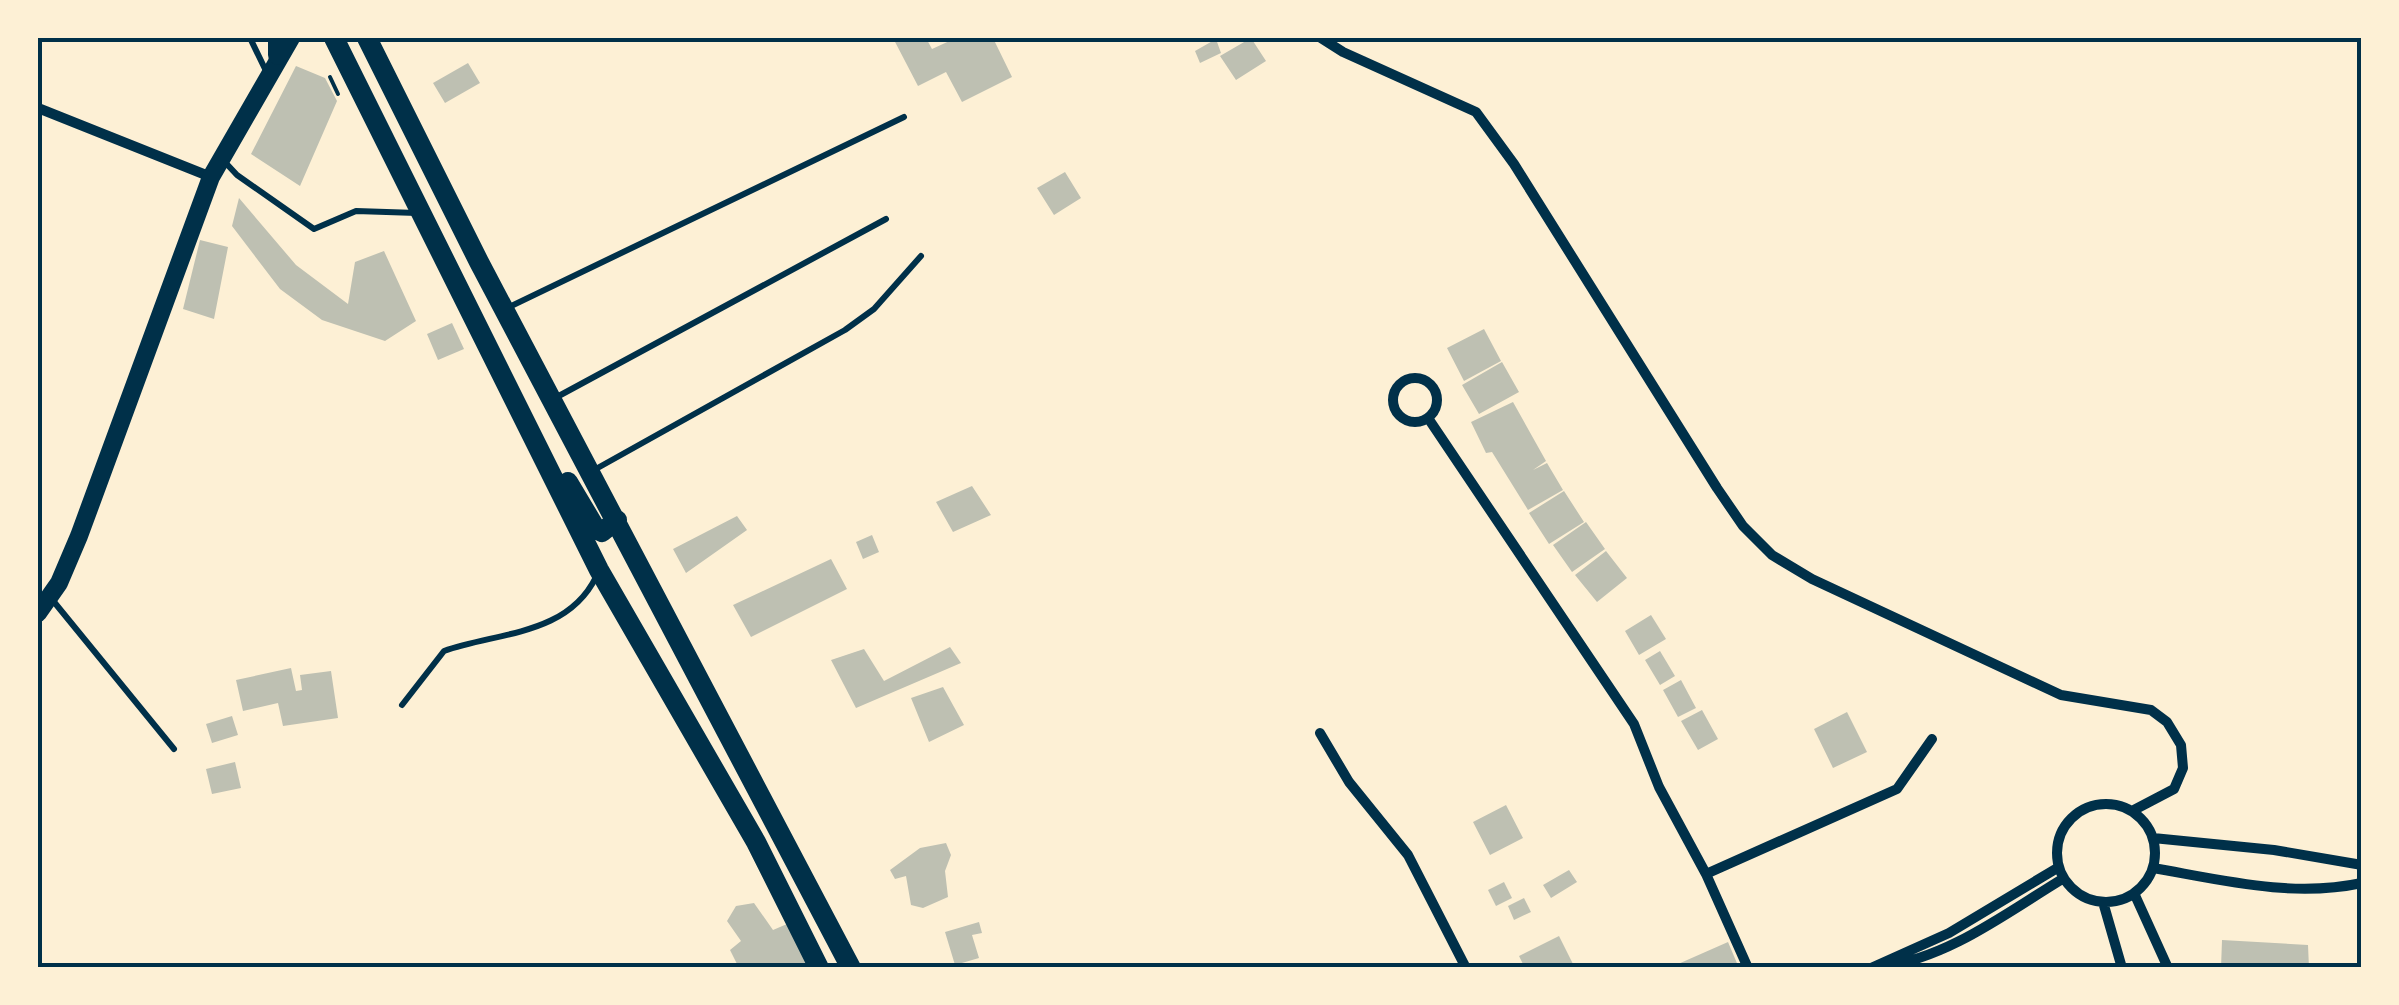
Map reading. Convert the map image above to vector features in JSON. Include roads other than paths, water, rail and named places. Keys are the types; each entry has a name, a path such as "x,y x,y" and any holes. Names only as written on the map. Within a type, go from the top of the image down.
{"highway":[{"path":"334,38 598,570 756,842 819,968"},
{"path":"367,38 504,309 851,968"},
{"path":"516,407 541,434 596,529 602,532 618,520"}],"main road":[{"path":"38,612 79,536 211,177 286,42"}],"street":[{"path":"1321,38 1343,52 1476,112 1514,164 1717,488 1743,526 1772,555 1812,580 2061,695 2151,710 2168,722 2181,744 2183,768 2174,789 2132,811"},
{"path":"38,108 211,177"},
{"path":"1420,379 1433,387 1437,401 1428,418 1411,422 1399,415 1393,396 1400,384 1420,379"},
{"path":"1428,418 1634,724 1677,825 1706,874 1748,968"},
{"path":"1320,734 1350,782 1408,855 1466,968"},
{"path":"1706,874 1898,789 1932,740"},
{"path":"2104,804 2132,811 2153,838 2153,868 2134,893 2103,902 2077,892 2062,872 2060,838 2077,814 2104,804"},
{"path":"2153,838 2274,850 2362,865"},
{"path":"2153,868 2268,888 2336,889 2362,884"},
{"path":"1874,968 2062,872"},
{"path":"2134,893 2168,968"},
{"path":"2103,902 2122,968"}],"lane":[{"path":"250,38 267,74"},
{"path":"504,309 904,117"},
{"path":"221,158 237,175 314,229 356,212 418,214"},
{"path":"554,398 886,219"},
{"path":"592,471 844,330 874,309 921,256"},
{"path":"402,705 444,651 502,640 557,618 588,589 598,570"},
{"path":"50,596 174,749"}]}
